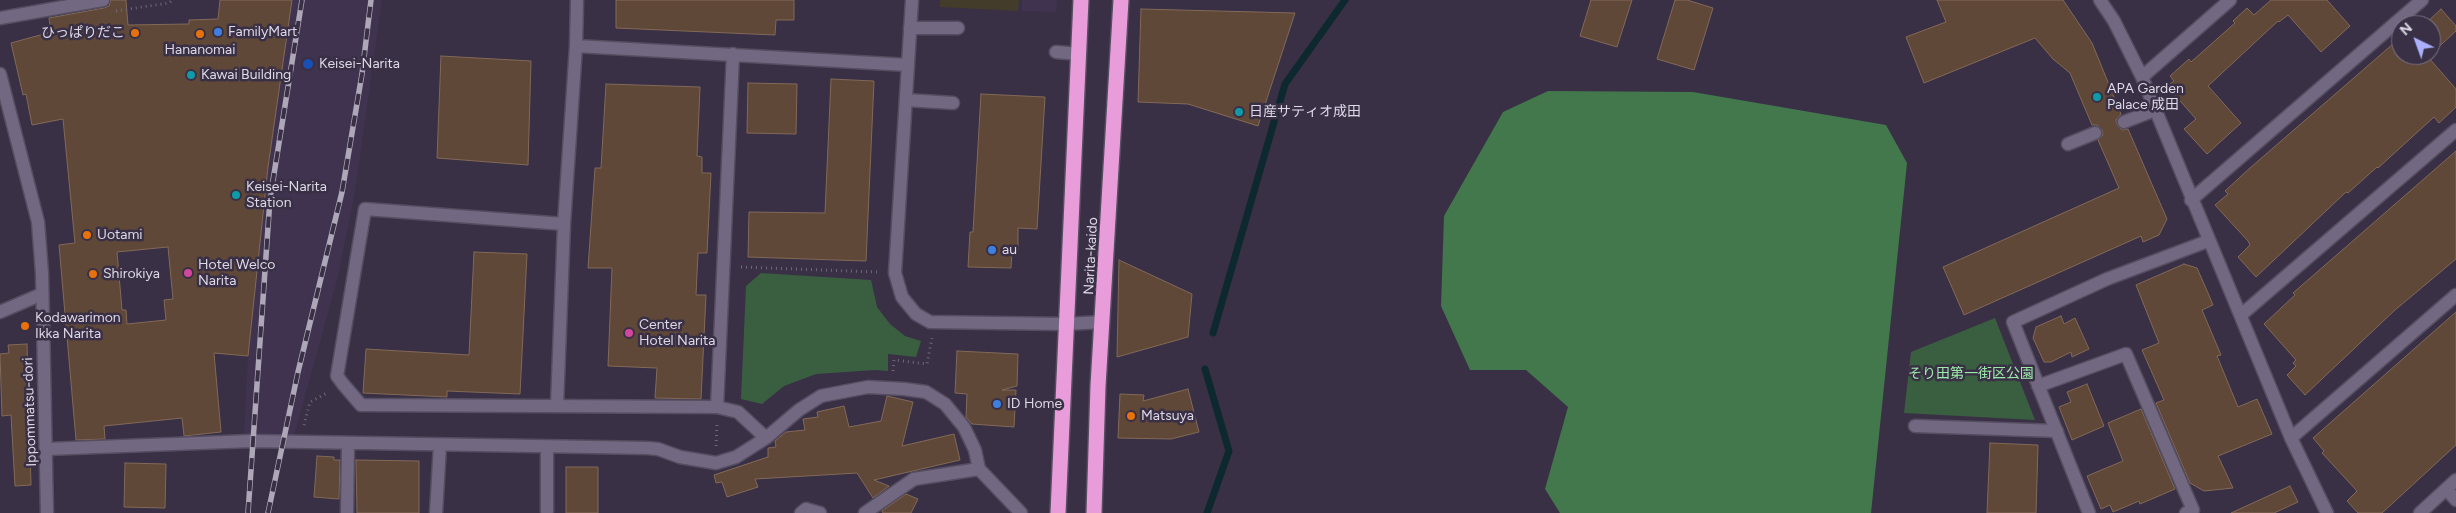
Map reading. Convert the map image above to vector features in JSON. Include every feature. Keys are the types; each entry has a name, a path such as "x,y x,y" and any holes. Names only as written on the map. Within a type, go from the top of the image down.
{"highway":[{"name":"Narita-kaido","path":"1058,513 1081,0"},
{"name":"Narita-kaido","path":"1094,513 1098,386 1121,0"}],"street":[{"path":"0,18 103,0"},
{"path":"557,406 564,224 576,46 577,0"},
{"path":"912,0 895,273 902,297 916,314 934,322 1065,324 1103,322"},
{"path":"2100,0 2114,21 2142,77 2290,438 2327,513"},
{"path":"2142,77 2230,0"},
{"path":"2191,200 2422,0"},
{"path":"910,28 958,28"},
{"path":"576,46 908,65"},
{"path":"1056,52 1079,54"},
{"path":"717,407 733,54"},
{"name":"Ippommatsu-dori","path":"0,74 38,222 42,273 47,513"},
{"path":"906,100 953,103"},
{"path":"2124,122 2155,110"},
{"path":"2241,315 2456,130"},
{"path":"2068,144 2095,133"},
{"path":"564,224 365,209 338,376 343,384 361,406 717,407 738,412 766,438"},
{"path":"2089,513 2013,322 2107,279 2208,241"},
{"path":"0,312 42,294"},
{"path":"2290,438 2456,295"},
{"path":"2038,386 2126,354 2193,510 2186,513"},
{"path":"47,449 251,441 658,449 680,457 716,463 736,457 766,438 799,410 821,396 868,387 904,389 926,392 945,404 964,427 975,450 979,469 1021,513"},
{"path":"1915,426 2057,432"},
{"path":"347,513 348,444"},
{"path":"436,513 440,445"},
{"path":"546,511 547,447"},
{"path":"864,513 914,479 979,469"},
{"path":"2420,513 2451,485 2456,500"},
{"path":"801,513 806,509 820,513"}],"path":[{"path":"724,266 895,273"},
{"path":"904,389 906,374 893,372 894,360 927,364 934,322"},
{"path":"299,443 310,402 343,384"},
{"path":"716,463 717,407"}],"shaded area":[{"path":"220,0 382,0 355,192 337,280 294,436 244,435 248,356 229,15 218,14"},
{"path":"940,0 1019,0 1018,11 940,7"},
{"path":"1022,0 1057,0 1056,12 1022,11"}],"green space":[{"path":"1548,91 1693,92 1886,125 1907,163 1871,513 1560,513 1545,489 1568,407 1526,370 1470,370 1441,306 1444,216 1503,112"},
{"path":"761,273 871,280 877,307 890,324 905,336 921,341 916,357 888,354 888,371 875,370 816,374 784,386 762,404 741,399 746,286"},
{"name":"そり田第一街区公園","path":"1995,318 2035,420 1904,413 1911,352"}],"building":[{"path":"111,0 126,0 128,25 189,24 189,20 218,19 220,0 292,0 268,167 248,356 214,353 221,432 184,436 182,418 104,426 105,439 76,440 59,245 75,243 63,119 32,125 26,94 23,95 11,43 51,32 49,18 109,6","holes":["168,247 173,299 164,300 166,320 127,324 126,310 122,310 117,252"]},
{"path":"616,0 794,0 794,20 776,20 775,35 616,28"},
{"path":"1591,0 1632,0 1617,47 1580,36"},
{"path":"1675,0 1687,0 1713,8 1694,70 1657,59"},
{"path":"1937,0 2063,0 2092,43 2121,114 2116,120 2117,125 2122,130 2128,129 2167,219 2159,235 2143,242 2141,236 1964,315 1943,267 2119,188 2098,140 2103,135 2102,130 2097,125 2092,125 2070,73 2053,59 2035,38 1924,83 1906,37 1946,22"},
{"path":"2271,0 2327,0 2350,26 2321,52 2288,15 2278,21 2208,86 2241,123 2207,154 2184,129 2196,119 2167,86 2174,81 2170,76 2189,59 2191,62 2235,23 2233,21 2247,8 2254,15"},
{"name":"日産サティオ成田","path":"1141,9 1295,13 1258,126 1188,104 1138,102"},
{"path":"2441,9 2456,26 2456,31 2441,45 2441,15 2435,15"},
{"path":"2391,46 2391,65 2435,65 2456,89 2456,107 2439,123 2434,117 2378,168 2348,193 2346,192 2256,277 2238,257 2250,245 2248,241 2215,205 2228,194 2225,191"},
{"path":"441,56 531,61 528,165 437,158"},
{"path":"831,79 874,81 866,261 748,257 749,212 825,213"},
{"path":"748,83 797,84 796,134 747,133"},
{"path":"606,84 700,87 697,156 702,157 702,173 711,173 707,253 698,253 696,295 706,295 701,399 655,398 657,368 608,366 612,268 588,268 595,168 601,168"},
{"path":"981,94 1045,97 1037,229 1018,228 1018,251 1012,251 1011,268 968,267 970,232 973,232"},
{"path":"2456,151 2456,259 2395,310 2305,395 2287,375 2296,366 2293,363 2296,360 2264,324 2295,295 2293,293"},
{"path":"474,252 527,254 520,394 447,391 447,397 363,393 366,349 469,355"},
{"path":"1119,260 1192,294 1188,337 1117,357"},
{"path":"2184,264 2197,268 2213,305 2202,310 2221,355 2217,356 2238,407 2257,399 2272,434 2218,456 2233,488 2204,491 2190,483 2156,403 2164,400 2142,350 2159,343 2136,285"},
{"path":"2456,312 2456,445 2382,513 2358,513 2347,501 2357,491 2322,453 2324,451 2313,438"},
{"path":"2061,316 2064,324 2075,318 2089,349 2072,357 2071,352 2051,362 2044,362 2033,338 2036,327"},
{"path":"27,344 31,485 15,486 11,415 2,416 0,354 9,353 8,345"},
{"path":"957,351 1018,354 1017,386 1002,390 1016,390 1014,427 972,424 966,417 967,394 955,393"},
{"path":"2087,384 2104,426 2072,440 2059,407 2071,402 2067,392"},
{"path":"1188,389 1199,432 1171,439 1118,438 1120,394 1144,395 1143,401"},
{"path":"887,396 913,402 902,446 954,434 960,460 874,480 889,486 873,498 857,473 755,479 758,487 727,497 722,482 716,483 714,475 768,457 768,448 776,447 775,441 786,432 805,430 803,419 818,417 817,412 844,406 849,427 881,421"},
{"path":"2141,409 2175,489 2140,504 2139,501 2113,512 2110,505 2101,509 2087,476 2123,461 2108,423"},
{"path":"1990,443 2038,445 2036,513 1987,513"},
{"path":"317,456 334,457 334,460 340,460 339,499 314,497"},
{"path":"356,460 419,461 419,513 357,513"},
{"path":"125,463 166,464 165,508 124,507"},
{"path":"566,467 598,467 598,513 566,513"},
{"path":"2290,486 2298,502 2274,513 2231,513"},
{"path":"906,494 918,499 911,513 883,513 882,511"}],"waterway":[{"path":"1213,333 1285,84 1345,0"},
{"path":"1205,369 1229,451 1207,513"}],"railway":[{"path":"248,513 270,199 302,0"},
{"path":"268,513 298,372 342,192 362,74 371,0"}],"place":[{"name":"FamilyMart","path":"218,32"},
{"name":"ひっぱりだこ","path":"135,33"},
{"name":"Hananomai","path":"200,34"},
{"name":"Keisei-Narita","path":"308,64"},
{"name":"Kawai Building","path":"191,75"},
{"name":"APA Garden Palace 成田","path":"2097,97"},
{"name":"日産サティオ成田","path":"1239,112"},
{"name":"Keisei-Narita Station","path":"236,195"},
{"name":"Uotami","path":"87,235"},
{"name":"au","path":"992,250"},
{"name":"Hotel Welco Narita","path":"188,273"},
{"name":"Shirokiya","path":"93,274"},
{"name":"Kodawarimon Ikka Narita","path":"25,326"},
{"name":"Center Hotel Narita","path":"629,333"},
{"name":"ID Home","path":"997,404"},
{"name":"Matsuya","path":"1131,416"}]}
